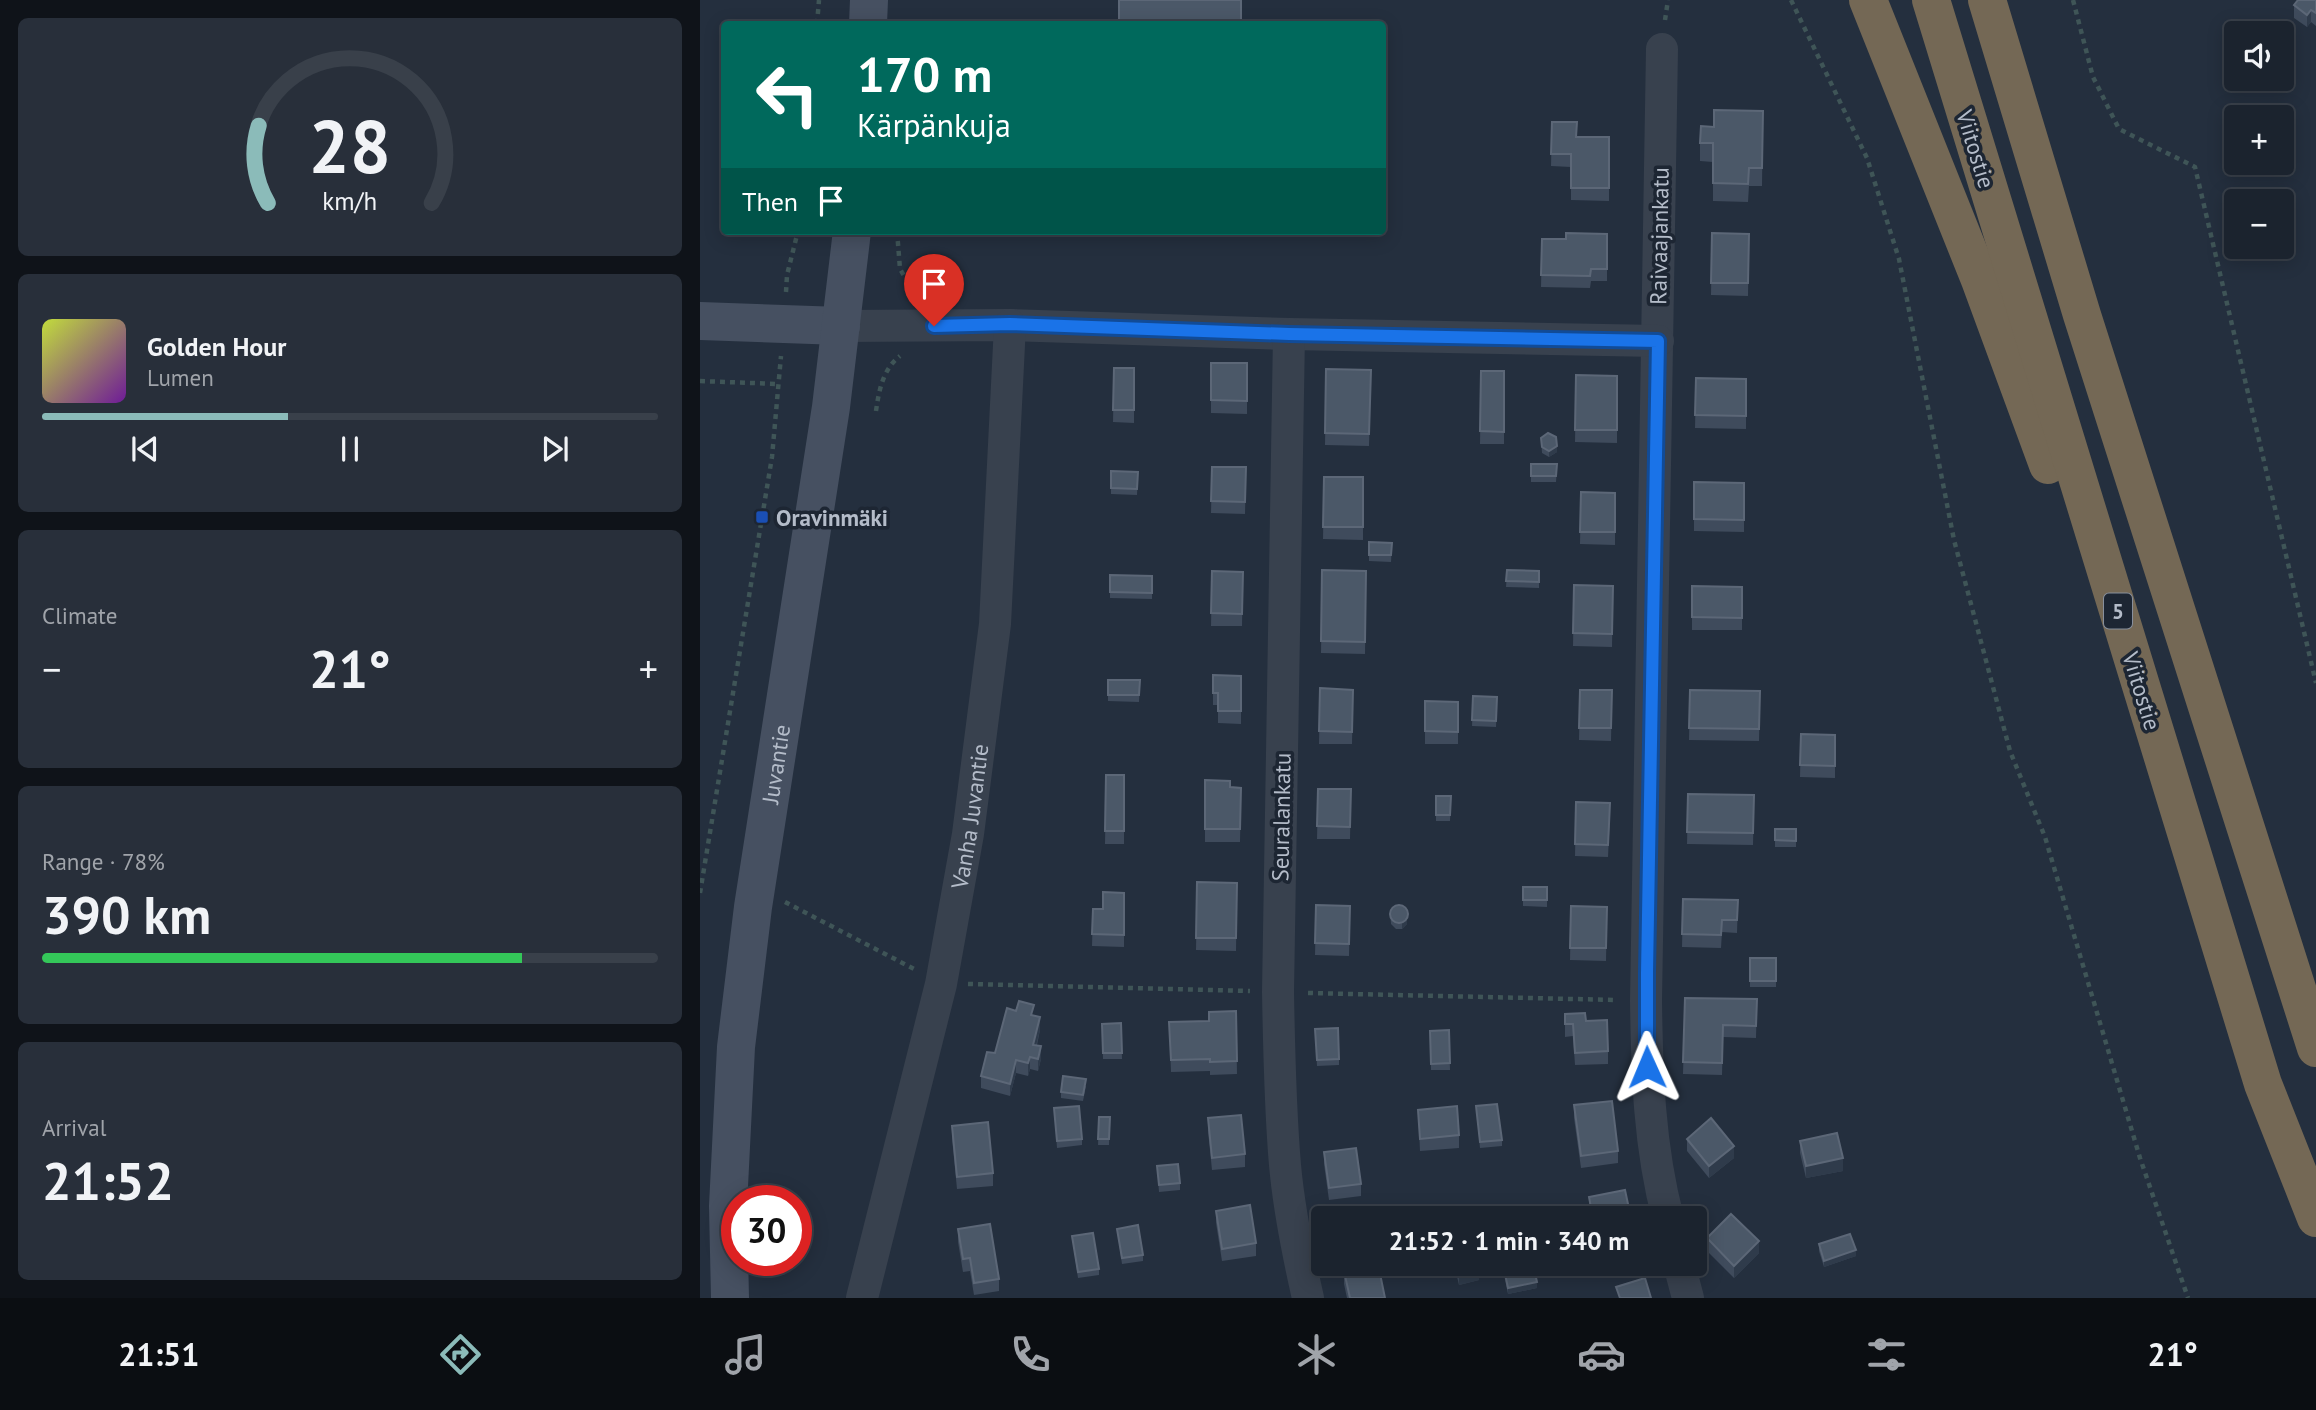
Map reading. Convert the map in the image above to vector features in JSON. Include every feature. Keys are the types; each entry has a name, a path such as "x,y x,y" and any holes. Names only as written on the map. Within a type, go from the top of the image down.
{"highway":[{"path":"1868,0 1980,280 2063,505 2156,736"},
{"name":"Viitostie","path":"1931,0 2263,1084 2316,1218"},
{"path":"1987,0 2082,316 2316,1048"}],"main road":[{"path":"868,21 869,0"},
{"name":"Juvantie","path":"730,1298 728,1206 736,1047 756,891 841,327 852,235"},
{"path":"700,321 841,327"}],"street":[{"name":"Raivaajankatu","path":"1662,50 1646,1000 1647,1089 1657,1177 1665,1206"},
{"path":"841,327 1010,324 1289,334 1658,341"},
{"name":"Vanha Juvantie","path":"862,1298 941,984 968,834 995,624 1010,324"},
{"name":"Seuralankatu","path":"1289,334 1278,992 1285,1168 1308,1298"},
{"path":"1682,1276 1688,1298"}],"path":[{"path":"817,21 819,0"},
{"path":"1791,0 1867,158 1899,259 1954,540 2010,751 2045,837 2140,1158 2188,1298"},
{"path":"2073,0 2092,77 2119,129 2195,167 2316,683"},
{"path":"700,893 772,457 787,275 797,235"},
{"path":"897,235 901,269 912,289"},
{"path":"876,411 880,387 888,368 897,357 906,352"},
{"path":"700,381 778,384"},
{"path":"756,891 799,907 941,984"}],"building":[{"path":"1119,0 1241,0 1241,21 1119,21"},
{"path":"2298,0 2316,0 2316,13 2311,10 2307,15 2294,5"},
{"path":"1714,110 1763,111 1762,168 1749,168 1748,184 1713,183 1713,143 1700,143 1701,126 1714,127"},
{"path":"1552,122 1577,122 1576,137 1609,137 1609,188 1571,188 1571,154 1551,154"},
{"path":"1566,233 1607,234 1607,269 1591,269 1590,276 1541,275 1542,239 1566,239"},
{"path":"1712,233 1749,234 1748,283 1711,283"},
{"path":"1211,363 1247,363 1247,401 1211,400"},
{"path":"1114,368 1134,368 1134,410 1113,410"},
{"path":"1326,369 1371,370 1369,434 1325,433"},
{"path":"1481,371 1504,371 1504,432 1480,431"},
{"path":"1576,375 1617,376 1617,430 1575,430"},
{"path":"1696,378 1746,379 1746,416 1695,415"},
{"path":"1548,433 1556,437 1557,446 1549,451 1542,447 1541,438"},
{"path":"1531,464 1557,464 1556,476 1531,476"},
{"path":"1212,467 1246,467 1245,502 1211,501"},
{"path":"1111,471 1138,472 1137,489 1111,488"},
{"path":"1324,477 1363,477 1363,527 1323,527"},
{"path":"1694,482 1744,483 1744,520 1694,519"},
{"path":"1581,492 1615,493 1615,532 1580,532"},
{"path":"1369,542 1392,543 1391,555 1369,555"},
{"path":"1322,570 1366,571 1365,642 1321,641"},
{"path":"1507,570 1539,571 1539,582 1506,581"},
{"path":"1212,571 1243,572 1242,614 1211,613"},
{"path":"1110,575 1152,576 1152,593 1110,592"},
{"path":"1574,585 1613,586 1612,634 1573,633"},
{"path":"1692,586 1742,587 1742,618 1692,617"},
{"path":"1213,675 1241,676 1241,711 1218,711 1218,693 1213,693"},
{"path":"1108,680 1140,680 1139,695 1108,695"},
{"path":"1320,688 1353,690 1352,732 1319,731"},
{"path":"1580,690 1612,690 1611,728 1579,728"},
{"path":"1690,690 1760,691 1759,729 1689,728"},
{"path":"1473,696 1497,697 1496,721 1472,720"},
{"path":"1425,701 1458,702 1458,732 1425,731"},
{"path":"1801,734 1835,735 1835,766 1800,765"},
{"path":"1106,775 1124,775 1124,831 1105,831"},
{"path":"1205,780 1230,781 1230,787 1241,788 1240,829 1205,829"},
{"path":"1318,789 1351,789 1350,827 1317,826"},
{"path":"1688,794 1754,795 1753,833 1687,832"},
{"path":"1436,796 1451,796 1450,815 1436,815"},
{"path":"1576,802 1610,803 1608,845 1575,844"},
{"path":"1775,829 1796,829 1796,841 1775,840"},
{"path":"1197,882 1237,883 1236,938 1196,938"},
{"path":"1523,887 1547,887 1547,900 1523,900"},
{"path":"1103,892 1124,893 1124,935 1092,934 1093,909 1103,909"},
{"path":"1683,899 1738,900 1737,920 1722,920 1721,935 1682,934"},
{"path":"1316,905 1350,906 1349,944 1315,943"},
{"path":"1399,905 1405,908 1408,914 1405,920 1399,923 1393,920 1390,914 1393,908"},
{"path":"1571,906 1607,907 1606,948 1570,948"},
{"path":"1750,958 1776,958 1776,981 1750,981"},
{"path":"1685,998 1757,999 1756,1026 1723,1025 1722,1063 1683,1062"},
{"path":"1019,1001 1034,1005 1031,1015 1040,1017 1033,1045 1041,1046 1038,1059 1030,1057 1028,1063 1016,1060 1010,1084 981,1076 987,1052 995,1053 1007,1008 1016,1011"},
{"path":"1236,1011 1237,1061 1171,1060 1169,1022 1209,1021 1209,1012"},
{"path":"1585,1013 1586,1021 1607,1020 1608,1051 1575,1053 1573,1024 1565,1024 1565,1014"},
{"path":"1121,1023 1122,1053 1103,1053 1102,1024"},
{"path":"1338,1028 1339,1059 1317,1060 1315,1029"},
{"path":"1449,1030 1450,1063 1431,1064 1430,1031"},
{"path":"1063,1076 1086,1079 1083,1095 1061,1092"},
{"path":"1612,1101 1618,1151 1581,1156 1574,1105"},
{"path":"1497,1104 1502,1140 1480,1142 1476,1106"},
{"path":"1079,1106 1082,1139 1057,1141 1054,1108"},
{"path":"1457,1106 1459,1135 1420,1139 1418,1110"},
{"path":"1241,1115 1245,1154 1212,1158 1208,1118"},
{"path":"1099,1117 1110,1117 1109,1139 1098,1139"},
{"path":"1711,1118 1734,1146 1709,1166 1687,1139"},
{"path":"988,1122 993,1173 957,1177 952,1126"},
{"path":"1837,1133 1843,1158 1806,1166 1800,1141"},
{"path":"1356,1148 1361,1184 1329,1188 1324,1152"},
{"path":"1178,1164 1180,1183 1159,1185 1157,1166"},
{"path":"1625,1190 1628,1206 1591,1206 1589,1197"},
{"path":"1250,1205 1256,1243 1222,1249 1216,1211"},
{"path":"1731,1214 1759,1241 1734,1266 1707,1238"},
{"path":"990,1224 999,1279 974,1283 970,1258 963,1259 958,1229"},
{"path":"1138,1225 1143,1255 1122,1258 1117,1229"},
{"path":"1093,1233 1099,1269 1078,1272 1072,1236"},
{"path":"1850,1234 1856,1250 1824,1261 1819,1244"},
{"path":"1345,1276 1380,1276 1385,1298 1350,1298"},
{"path":"1506,1276 1536,1276 1537,1282 1508,1288"},
{"path":"1645,1278 1651,1298 1620,1298 1616,1287"}],"place":[{"name":"Oravinmäki","path":"762,517"}],"route":[{"path":"934,326 1010,324 1289,334 1658,341 1647,1067"}]}
